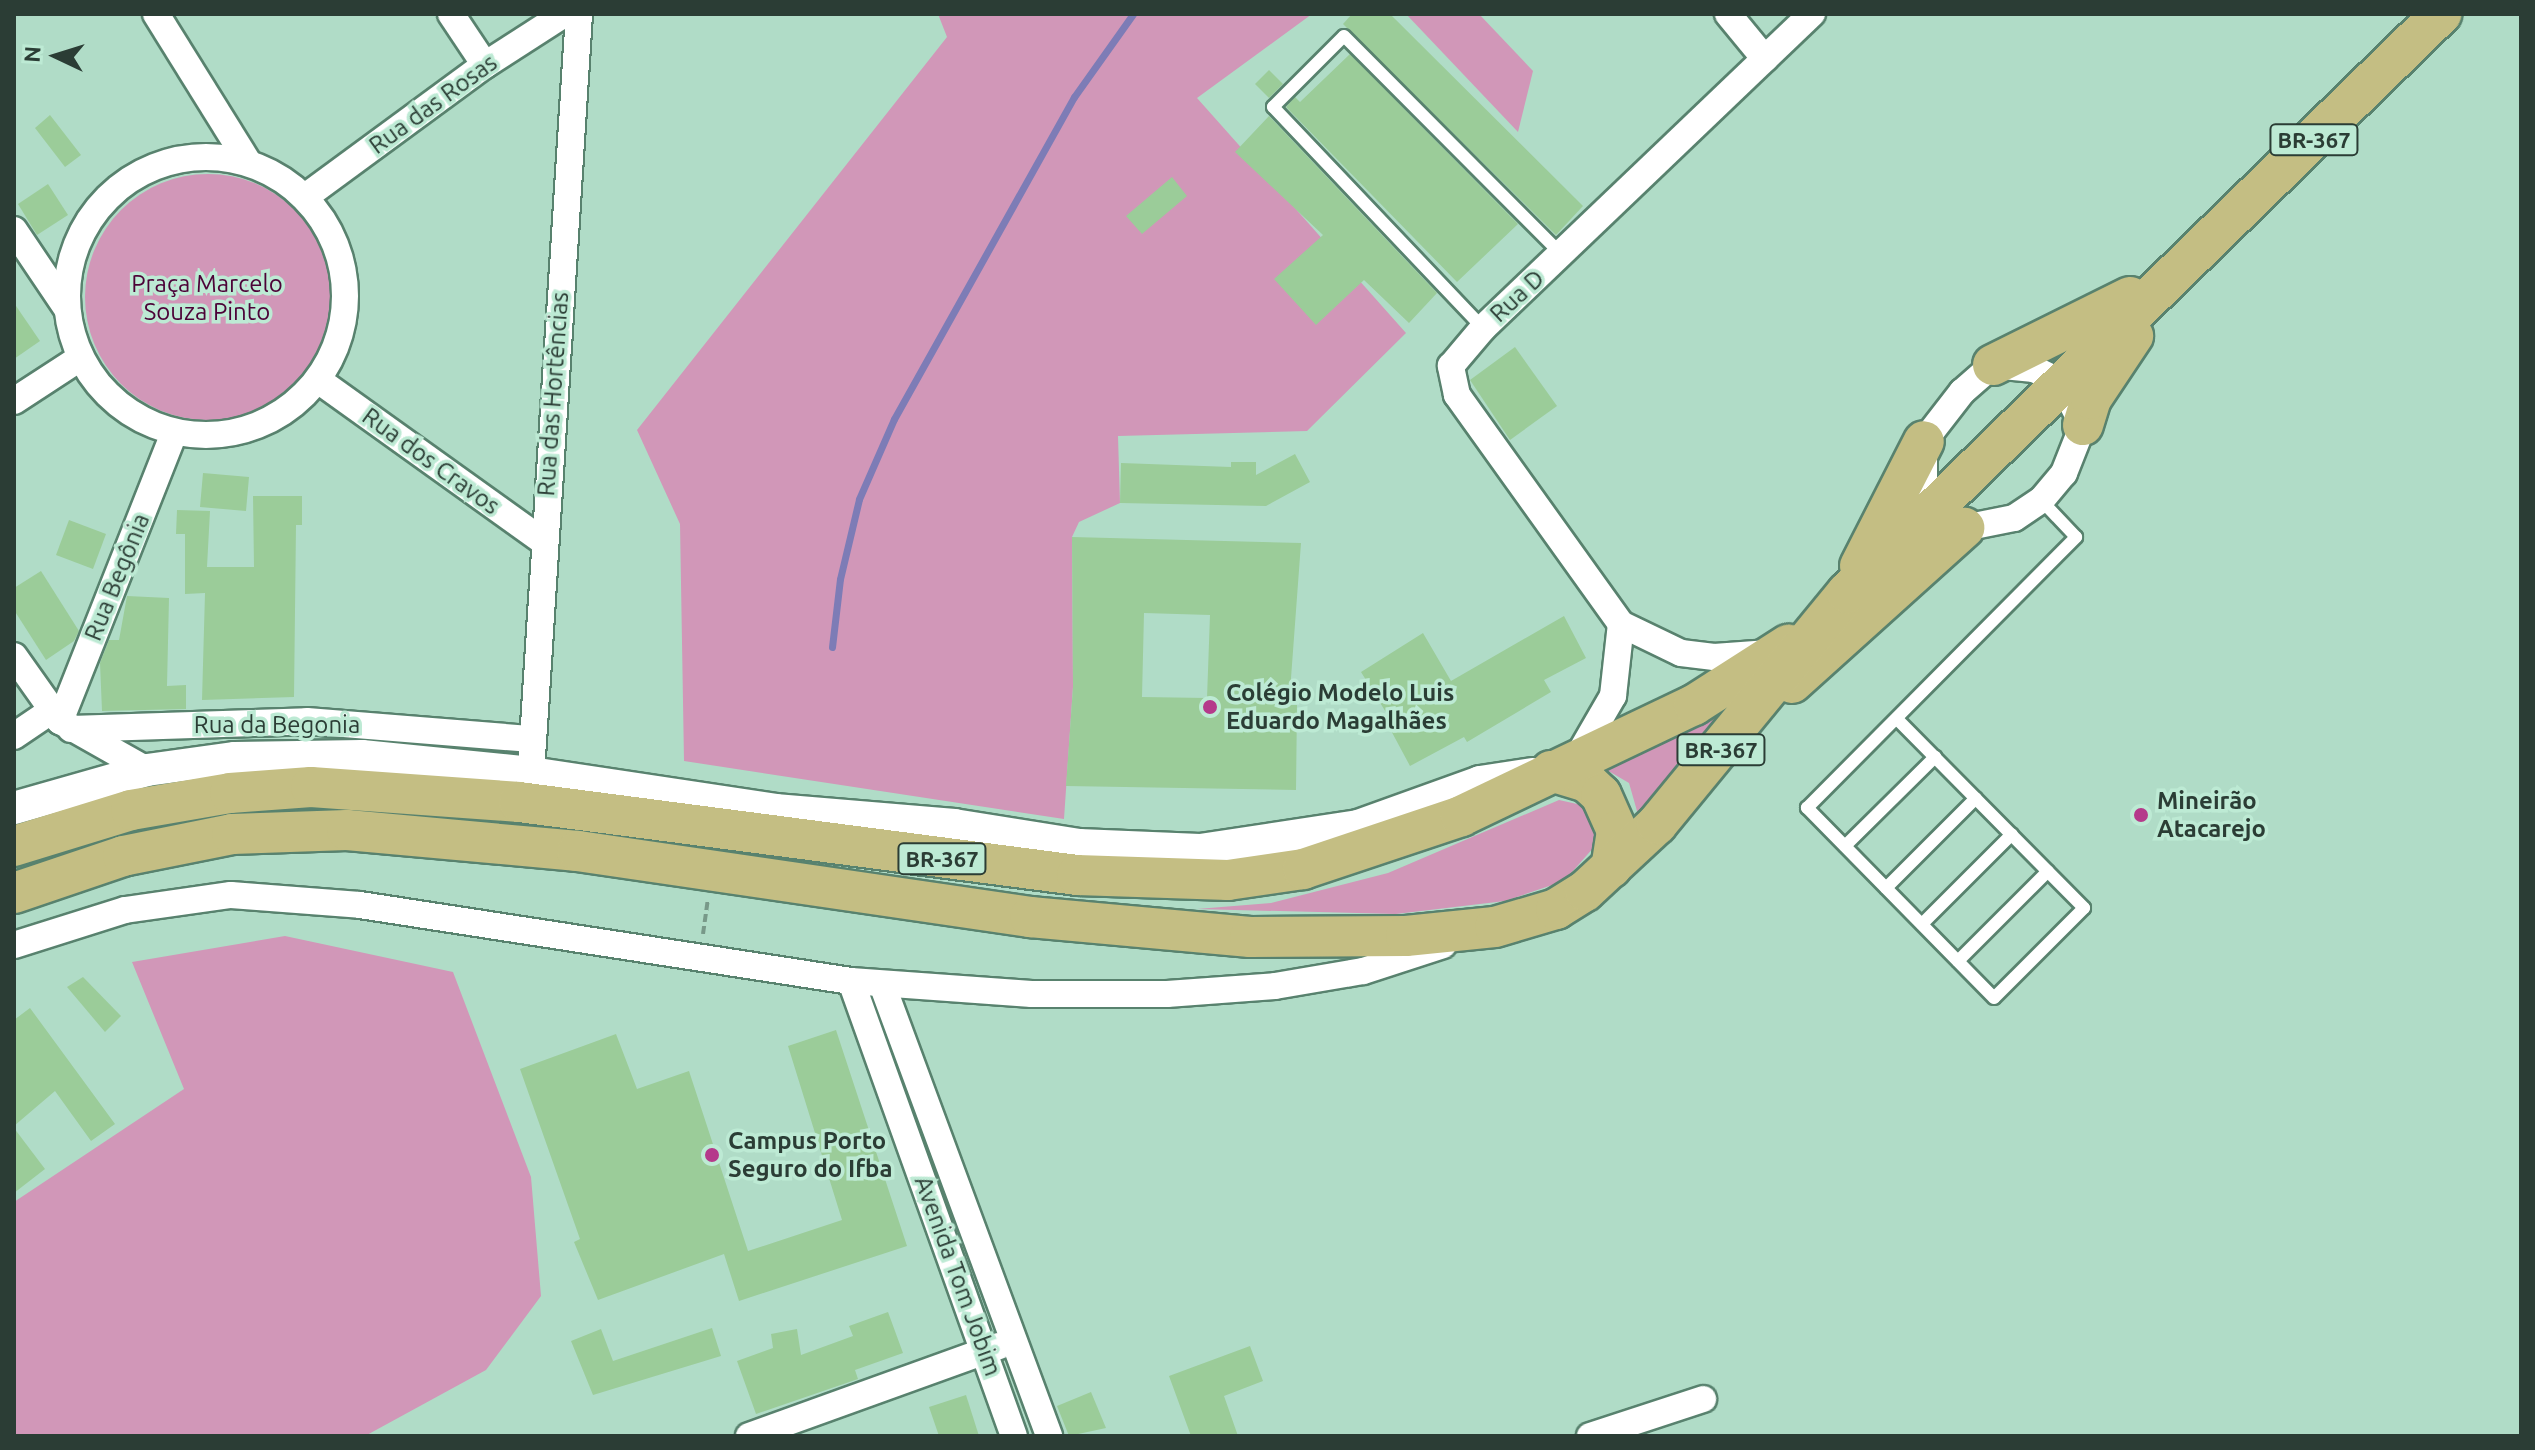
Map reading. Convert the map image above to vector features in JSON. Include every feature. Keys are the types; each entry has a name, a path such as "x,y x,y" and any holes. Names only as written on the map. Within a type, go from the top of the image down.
{"main road":[{"name":"BR-367","path":"14,893 110,859 232,834 347,830 578,851 1134,928 1329,939 1495,927 1556,909 1611,868 1749,718 1820,622 1847,593 1948,518 2061,382 2441,14"},
{"path":"1993,365 2096,317 2185,264"},
{"path":"2083,425 2091,399 2185,264"},
{"path":"1847,593 1924,441"},
{"path":"1749,718 1825,658 1948,518"},
{"name":"BR-367","path":"14,846 131,810 230,793 311,787 519,802 1077,875 1228,880 1303,869 1373,850 1461,816 1694,705 1779,652 1820,622"},
{"path":"1564,765 1601,795 1617,831 1611,868"},
{"path":"775,810 921,856"}],"street":[{"path":"156,14 248,162"},
{"path":"451,14 485,65"},
{"name":"Rua das Rosas","path":"305,197 485,65 564,14"},
{"name":"Rua das Hortências","path":"531,773 543,541 579,14"},
{"path":"1728,14 1765,59"},
{"name":"Rua D","path":"1779,652 1714,657 1681,653 1621,624 1457,395 1451,366 1483,328 1812,14"},
{"path":"14,230 67,309 80,358 119,406 174,433 228,435 278,417 318,380 340,336 345,286 333,238 305,197 278,176 248,162 198,156 150,168 109,196 76,248 67,309"},
{"path":"14,401 80,358"},
{"path":"1993,365 2034,369 2061,382 2083,425 2064,473 2041,500 2014,518 1948,518 1921,476 1924,441 1952,402 1993,365"},
{"name":"Rua dos Cravos","path":"318,380 543,541"},
{"name":"Rua Begônia","path":"61,720 174,433"},
{"path":"14,808 147,770 296,754 531,773 775,810 954,825 1079,845 1200,850 1358,826 1480,782 1564,765 1613,696 1621,624"},
{"path":"14,656 61,720 147,770"},
{"path":"14,736 61,720"},
{"name":"Rua da Begonia","path":"61,720 307,721 532,739"},
{"path":"14,945 125,910 231,895 264,896 360,905 851,981 1032,994 1167,994 1275,986 1363,971 1495,927"},
{"name":"Avenida Tom Jobim","path":"851,981 1014,1436"},
{"name":"Avenida Tom Jobim","path":"882,984 1049,1436"},
{"path":"749,1436 790,1429 1014,1340"},
{"path":"1590,1436 1703,1399"}],"lane":[{"path":"1483,328 1273,107 1344,36 1561,254"},
{"path":"1897,719 2084,908 1994,998 1807,808 2076,537 2041,500"},
{"path":"1845,846 1935,757"},
{"path":"1886,888 1976,798"},
{"path":"1922,924 2012,834"},
{"path":"1958,961 2048,871"}],"green space":[{"path":"938,14 1312,14 1197,98 1406,333 1307,431 1118,436 1120,503 1079,522 1072,537 1073,687 1064,819 684,761 680,524 637,430 947,37"},
{"path":"1406,14 1479,14 1533,71 1518,132"},
{"name":"Praça Marcelo Souza Pinto","path":"208,174 255,184 295,210 321,250 331,297 321,344 295,384 255,410 208,420 161,410 121,384 95,344 85,297 95,250 121,210 161,184"},
{"path":"1737,705 1639,818 1629,783 1600,766"},
{"path":"1559,800 1586,806 1597,826 1595,846 1564,881 1505,901 1396,914 1197,909 1271,903 1388,873"},
{"path":"285,936 453,972 531,1177 541,1296 486,1370 365,1436 14,1436 14,1202 184,1089 132,962"}],"building":[{"path":"1352,14 1390,14 1583,206 1556,235 1343,24"},
{"path":"1350,54 1518,224 1457,282 1286,107 1295,97 1300,102"},
{"path":"1269,70 1283,84 1269,98 1255,84"},
{"path":"50,115 81,155 65,167 35,128"},
{"path":"1269,116 1437,293 1409,323 1364,280 1316,325 1274,279 1323,235 1235,152"},
{"path":"1172,177 1187,196 1142,234 1126,216"},
{"path":"48,184 68,215 37,235 18,204"},
{"path":"14,303 40,341 14,359"},
{"path":"1515,347 1557,406 1510,440 1470,380"},
{"path":"1295,454 1310,482 1266,506 1120,503 1121,463 1231,467 1231,462 1256,462 1256,475"},
{"path":"203,473 249,477 246,511 200,507"},
{"path":"253,496 302,496 302,525 296,525 294,697 202,700 205,593 185,594 185,534 176,534 177,510 210,511 207,567 254,567"},
{"path":"69,520 106,534 93,569 56,555"},
{"path":"1072,537 1301,543 1289,705 1297,705 1296,790 1066,786 1073,687","holes":["1144,613 1210,615 1207,698 1142,697"]},
{"path":"41,571 79,631 74,641 46,660 14,610 14,588"},
{"path":"127,596 169,598 167,686 186,685 186,709 102,711 100,663 109,640 119,640"},
{"path":"1564,616 1586,658 1544,680 1551,692 1467,742 1464,737 1410,766 1388,725 1392,722 1361,672 1423,633 1451,681"},
{"path":"83,977 121,1016 105,1032 67,987"},
{"path":"30,1008 115,1124 91,1141 55,1091 14,1126 14,1020"},
{"path":"836,1030 907,1246 739,1301 724,1254 598,1300 574,1242 580,1239 520,1069 616,1034 637,1089 689,1071 748,1251 842,1220 788,1046"},
{"path":"14,1128 45,1169 14,1193"},
{"path":"888,1312 903,1353 855,1370 858,1379 756,1414 737,1361 773,1348 771,1334 797,1329 801,1355 853,1336 849,1326"},
{"path":"712,1328 721,1356 593,1395 571,1341 601,1329 613,1361"},
{"path":"1250,1346 1263,1381 1224,1396 1238,1436 1191,1436 1169,1376"},
{"path":"1091,1392 1106,1428 1069,1436 1057,1406"},
{"path":"966,1395 979,1436 939,1436 929,1407"}],"waterway":[{"path":"832,647 840,579 859,499 894,419 1074,97 1133,14"}],"place":[{"name":"Colégio Modelo Luis Eduardo Magalhães","path":"1210,707"},
{"name":"Mineirão Atacarejo","path":"2141,815"},
{"name":"Campus Porto Seguro do Ifba","path":"712,1155"}]}
